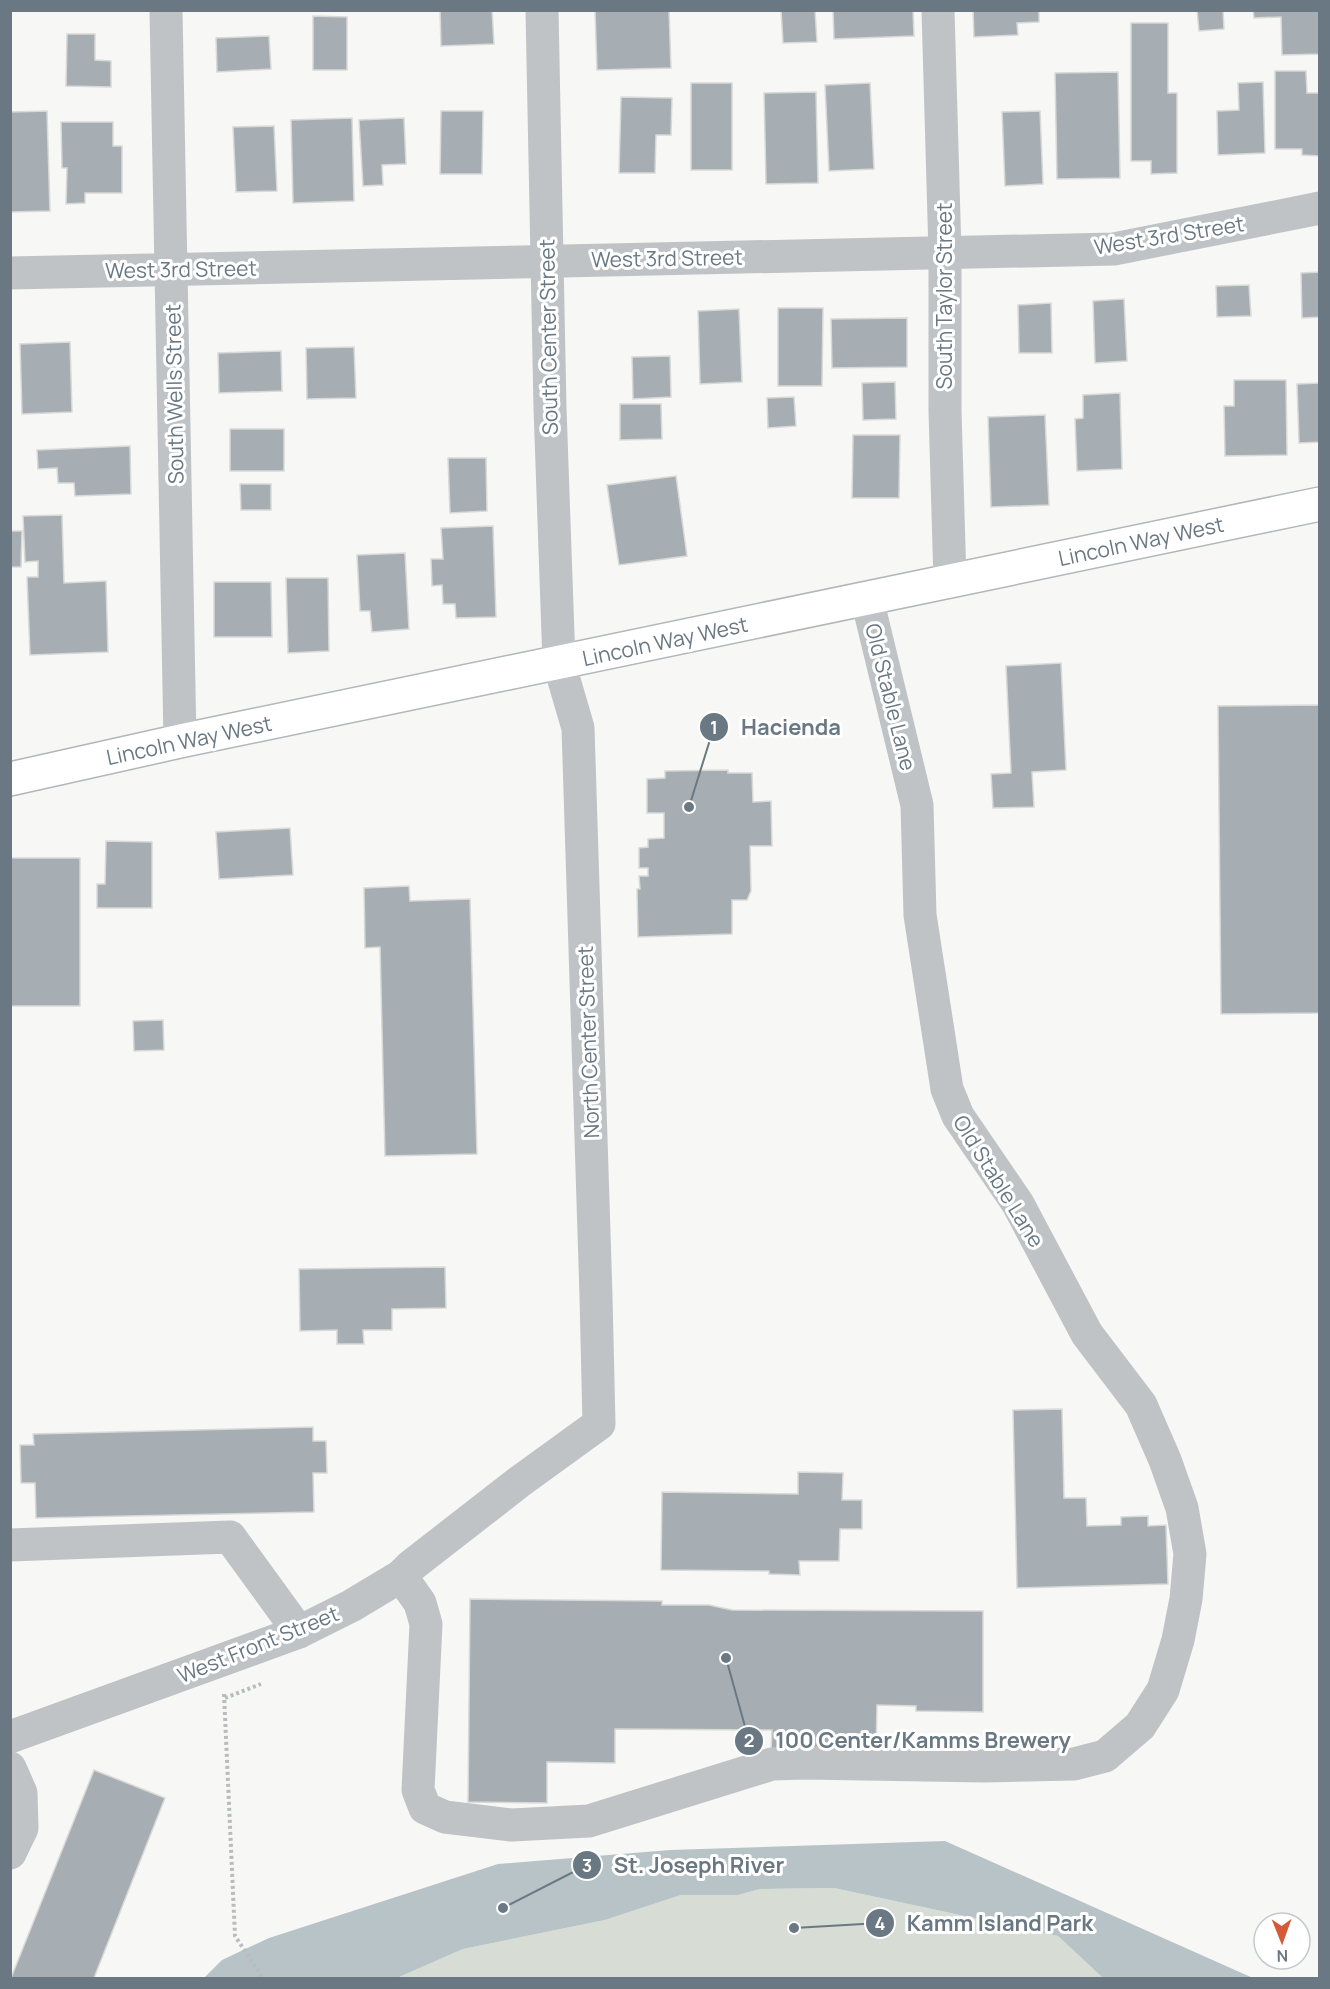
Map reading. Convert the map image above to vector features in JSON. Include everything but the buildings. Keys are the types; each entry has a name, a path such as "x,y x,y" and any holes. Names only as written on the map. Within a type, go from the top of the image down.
{"main road":[{"name":"Lincoln Way West","path":"10,779 180,741 1320,504"}],"street":[{"name":"South Wells Street","path":"166,10 180,741"},
{"name":"South Center Street","path":"542,10 546,260 559,663"},
{"name":"South Taylor Street","path":"938,10 945,253 945,411 950,581"},
{"name":"West 3rd Street","path":"10,273 1114,249 1320,208"},
{"name":"Old Stable Lane","path":"401,1576 420,1603 426,1624 418,1791 425,1808 445,1817 512,1825 589,1821 772,1764 805,1762 985,1767 1074,1764 1106,1756 1140,1726 1162,1690 1178,1640 1186,1599 1190,1554 1182,1508 1165,1460 1141,1405 1087,1334 1018,1204 958,1116 947,1089 920,915 917,805 867,598"},
{"name":"North Center Street","path":"559,663 578,728 599,1424"},
{"name":"West Front Street","path":"10,1737 299,1632 351,1606 401,1576 519,1482 599,1424"},
{"path":"10,1545 230,1537 299,1632"},
{"path":"10,1768 21,1793 22,1828 10,1853"}],"path":[{"path":"225,1698 235,1936 263,1978"}],"shaded area":[{"path":"945,1841 1253,1978 1103,1978 1058,1936 834,1888 760,1889 738,1895 681,1895 605,1920 463,1949 397,1978 204,1978 222,1960 269,1938 498,1864 670,1850"},
{"path":"834,1888 1058,1936 1103,1978 397,1978 463,1949 605,1920 681,1895 738,1895 760,1889"}],"place":[{"name":"Hacienda","path":"689,807"},
{"name":"100 Center/Kamms Brewery","path":"726,1658"},
{"name":"St. Joseph River","path":"503,1908"},
{"name":"Kamm Island Park","path":"794,1928"}]}
